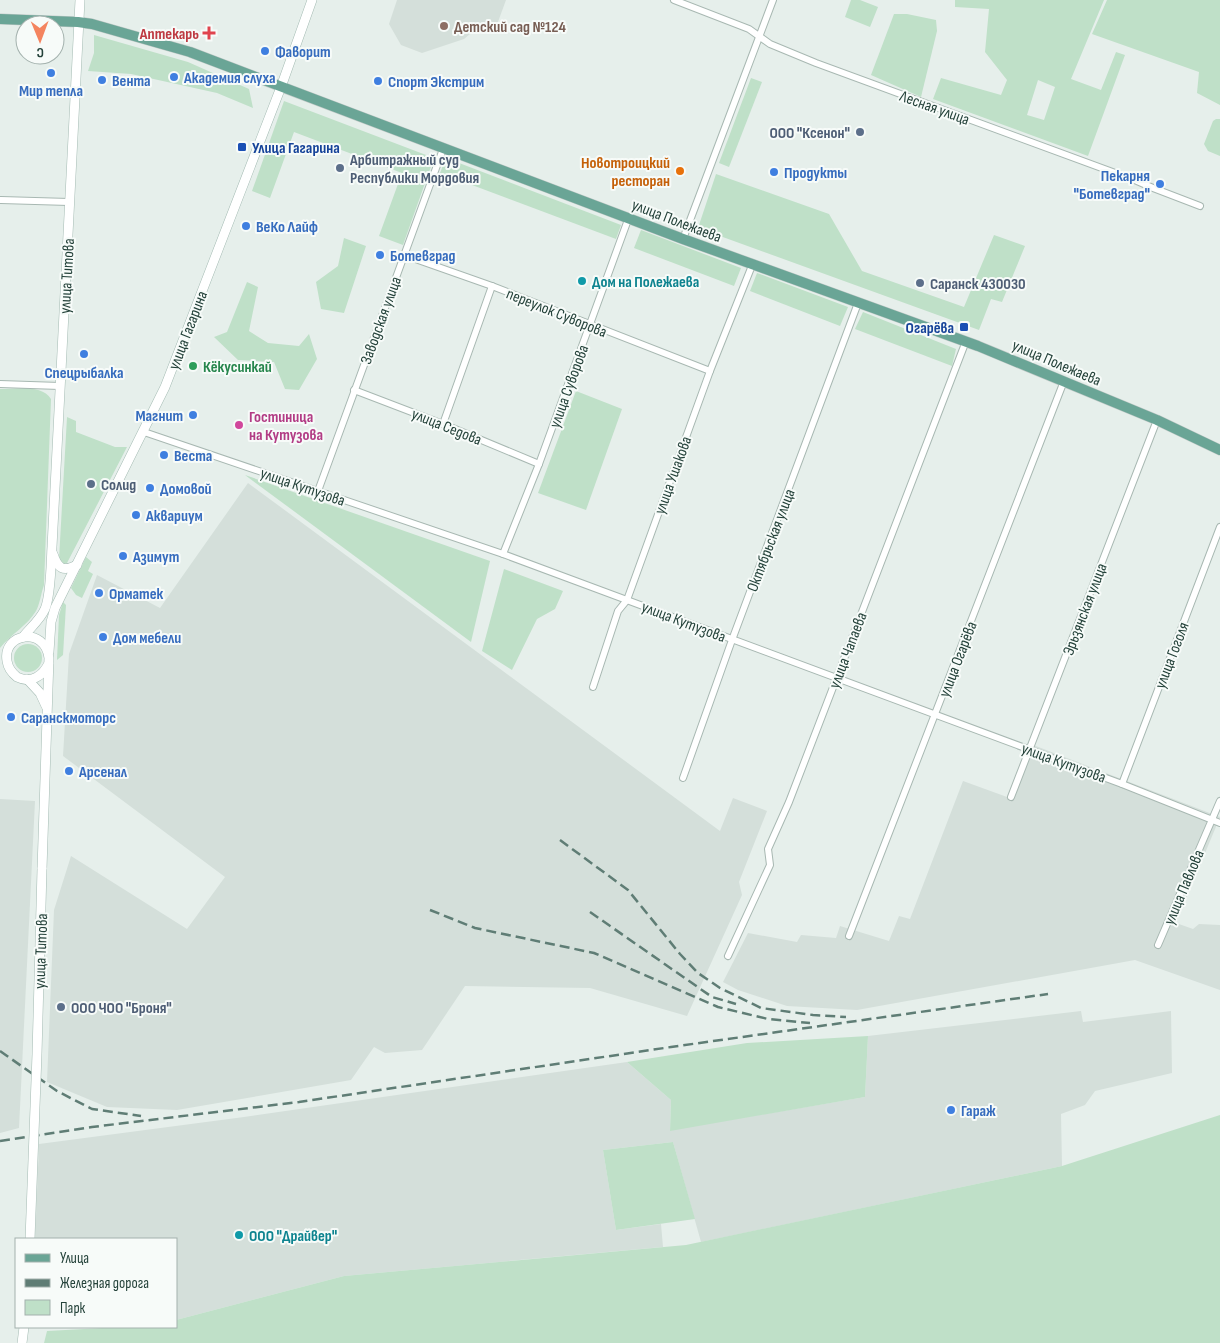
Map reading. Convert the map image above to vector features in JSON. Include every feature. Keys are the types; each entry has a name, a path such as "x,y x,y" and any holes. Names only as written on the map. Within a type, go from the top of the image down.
{"main road":[{"name":"улица Титова","path":"23,637 40,617 48,598 52,552 80,0"},
{"name":"улица Гагарина","path":"49,652 51,622 55,608 165,387 281,87 312,0"},
{"name":"улица Полежаева","path":"0,19 78,22 190,52 683,239 966,342 1157,420 1220,450"},
{"path":"52,552 58,566 63,569 77,565"},
{"path":"40,617 62,593"},
{"path":"15,675 7,664 4,654 13,642 23,637 32,637 41,641 49,652 49,663 38,677 26,680"},
{"name":"улица Титова","path":"30,1238 49,663"},
{"path":"0,671 26,680 40,693 48,709"},
{"path":"22,1343 24,1328"}],"street":[{"name":"Лесная улица","path":"674,0 749,29 770,44 816,63 1137,180 1200,206"},
{"path":"683,239 773,0"},
{"name":"Заводская улица","path":"318,491 443,149"},
{"path":"1,200 69,202"},
{"name":"улица Суворова","path":"503,554 539,464 629,217"},
{"name":"переулок Суворова","path":"404,255 492,286 710,372"},
{"name":"улица Ушакова","path":"593,687 618,611 627,600 710,372 753,263"},
{"path":"443,424 492,286"},
{"name":"Октябрьская улица","path":"683,778 732,640 858,303"},
{"name":"улица Чапаева","path":"728,956 770,865 768,849 789,802 966,342"},
{"name":"улица Огарёва","path":"849,936 1064,381"},
{"path":"0,384 60,386"},
{"name":"улица Седова","path":"354,390 539,464"},
{"name":"Эрьзянская улица","path":"1011,797 1157,420"},
{"name":"улица Кутузова","path":"144,432 503,554 1122,784 1220,823"},
{"name":"улица Гоголя","path":"1122,784 1220,527"},
{"name":"улица Павлова","path":"1158,945 1220,801"}],"shaded area":[{"name":"Детский сад №124","path":"397,0 506,0 495,30 477,28 464,39 422,53 401,45 389,24"},
{"path":"248,483 720,831 733,798 767,811 739,882 742,895 687,1016 590,988 465,986 422,1050 385,1053 374,1047 351,1080 177,1110 107,1107 47,1082 54,910 71,856 187,929 225,877 63,756 69,654 97,575 160,608"},
{"path":"1028,743 1220,817 1176,923 1193,929 1199,924 1220,925 1220,990 1135,960 857,1010 787,1006 738,990 723,982 748,933 797,942 801,935 836,938 840,926 889,941 899,916 910,919 963,781 1007,797"},
{"path":"0,799 35,801 19,1128 0,1133"},
{"path":"1081,1011 1083,1022 1171,1011 1172,1073 1095,1091 1085,1105 1061,1114 1062,1166 701,1242 673,1142 603,1150 616,1230 661,1224 663,1247 344,1276 178,1319 178,1238 35,1238 39,1144 244,1117 627,1062 671,1100 670,1130 865,1097 868,1036"}],"green space":[{"path":"851,0 860,0 878,7 870,27 845,17"},
{"path":"955,0 1104,0 1071,79 1101,90 1116,52 1125,55 1088,156 933,99 941,78 1001,95 1007,80 985,52 989,9 955,7","holes":["1038,80 1055,87 1044,120 1027,115"]},
{"path":"1107,0 1220,0 1220,105 1197,93 1199,72 1092,34"},
{"path":"894,14 907,14 936,20 937,31 921,97 871,75"},
{"path":"94,35 188,62 249,89 253,108 217,93 131,74 88,71 94,53"},
{"path":"751,78 762,82 729,167 719,163"},
{"path":"284,101 434,158 403,245 379,236 402,173 294,132 270,198 252,191"},
{"path":"1220,119 1220,156 1208,151 1204,144 1213,121"},
{"path":"446,158 621,225 616,239 440,173"},
{"path":"716,174 829,214 862,271 964,307 994,235 1025,246 1002,302 991,299 979,330 698,228"},
{"path":"641,230 741,268 734,286 634,248"},
{"path":"344,238 366,246 344,313 321,309 316,282 338,266"},
{"path":"757,273 848,307 840,326 750,291"},
{"path":"247,282 258,287 249,331 268,343 299,346 309,334 317,359 299,390 285,389 274,362 238,360 214,337 227,332"},
{"path":"863,312 956,349 952,366 855,329"},
{"path":"0,389 35,389 47,394 51,399 44,585 37,608 32,616 0,648"},
{"path":"576,391 622,409 586,510 538,493"},
{"path":"67,417 76,421 76,432 115,447 127,447 67,563 64,564 59,559"},
{"path":"245,475 490,561 471,642"},
{"path":"86,557 92,562 88,571 93,574 82,598 76,595 71,588"},
{"path":"504,569 563,591 555,609 537,619 512,670 482,651"},
{"path":"63,602 66,605 63,655 57,660 59,615"},
{"path":"28,644 38,648 42,658 38,668 28,672 18,668 14,658 18,648"},
{"path":"868,1036 865,1097 670,1131 671,1100 627,1062 747,1043"},
{"path":"1220,1115 1220,1343 44,1343 47,1331 102,1328 178,1328 178,1319 344,1276 686,1245 1062,1166"},
{"path":"673,1142 695,1219 616,1230 603,1150"}],"railway":[{"path":"560,840 628,890 680,954 698,973 720,988 761,1008 846,1017"},
{"path":"430,910 475,928 594,953 718,1007 768,1019 810,1023"},
{"path":"590,912 712,997 736,1004"},
{"path":"0,1141 92,1127 299,1102 1048,994"},
{"path":"0,1051 57,1091 92,1109 141,1116"}],"place":[{"name":"Детский сад №124","path":"444,26"},
{"name":"Аптекарь","path":"209,33"},
{"name":"Фаворит","path":"265,51"},
{"name":"Мир тепла","path":"51,73"},
{"name":"Академия слуха","path":"174,77"},
{"name":"Вента","path":"102,80"},
{"name":"Спорт Экстрим","path":"378,81"},
{"name":"ООО \"Ксенон\"","path":"860,132"},
{"name":"Улица Гагарина","path":"242,147"},
{"name":"Арбитражный суд Республики Мордовия","path":"340,168"},
{"name":"Новотроицкий ресторан","path":"680,171"},
{"name":"Продукты","path":"774,172"},
{"name":"Пекарня \"Ботевград\"","path":"1160,184"},
{"name":"ВеКо Лайф","path":"246,226"},
{"name":"Ботевград","path":"380,255"},
{"name":"Дом на Полежаева","path":"582,281"},
{"name":"Саранск 430030","path":"920,283"},
{"name":"Огарёва","path":"964,327"},
{"name":"Спецрыбалка","path":"84,354"},
{"name":"Кёкусинкай","path":"193,366"},
{"name":"Магнит","path":"193,415"},
{"name":"Гостиница на Кутузова","path":"239,425"},
{"name":"Веста","path":"164,455"},
{"name":"Солид","path":"91,484"},
{"name":"Домовой","path":"150,488"},
{"name":"Аквариум","path":"136,515"},
{"name":"Азимут","path":"123,556"},
{"name":"Орматек","path":"99,593"},
{"name":"Дом мебели","path":"103,637"},
{"name":"Саранскмоторс","path":"11,717"},
{"name":"Арсенал","path":"69,771"},
{"name":"ООО ЧОО \"Броня\"","path":"61,1007"},
{"name":"Гараж","path":"951,1110"},
{"name":"ООО \"Драйвер\"","path":"239,1235"}]}
